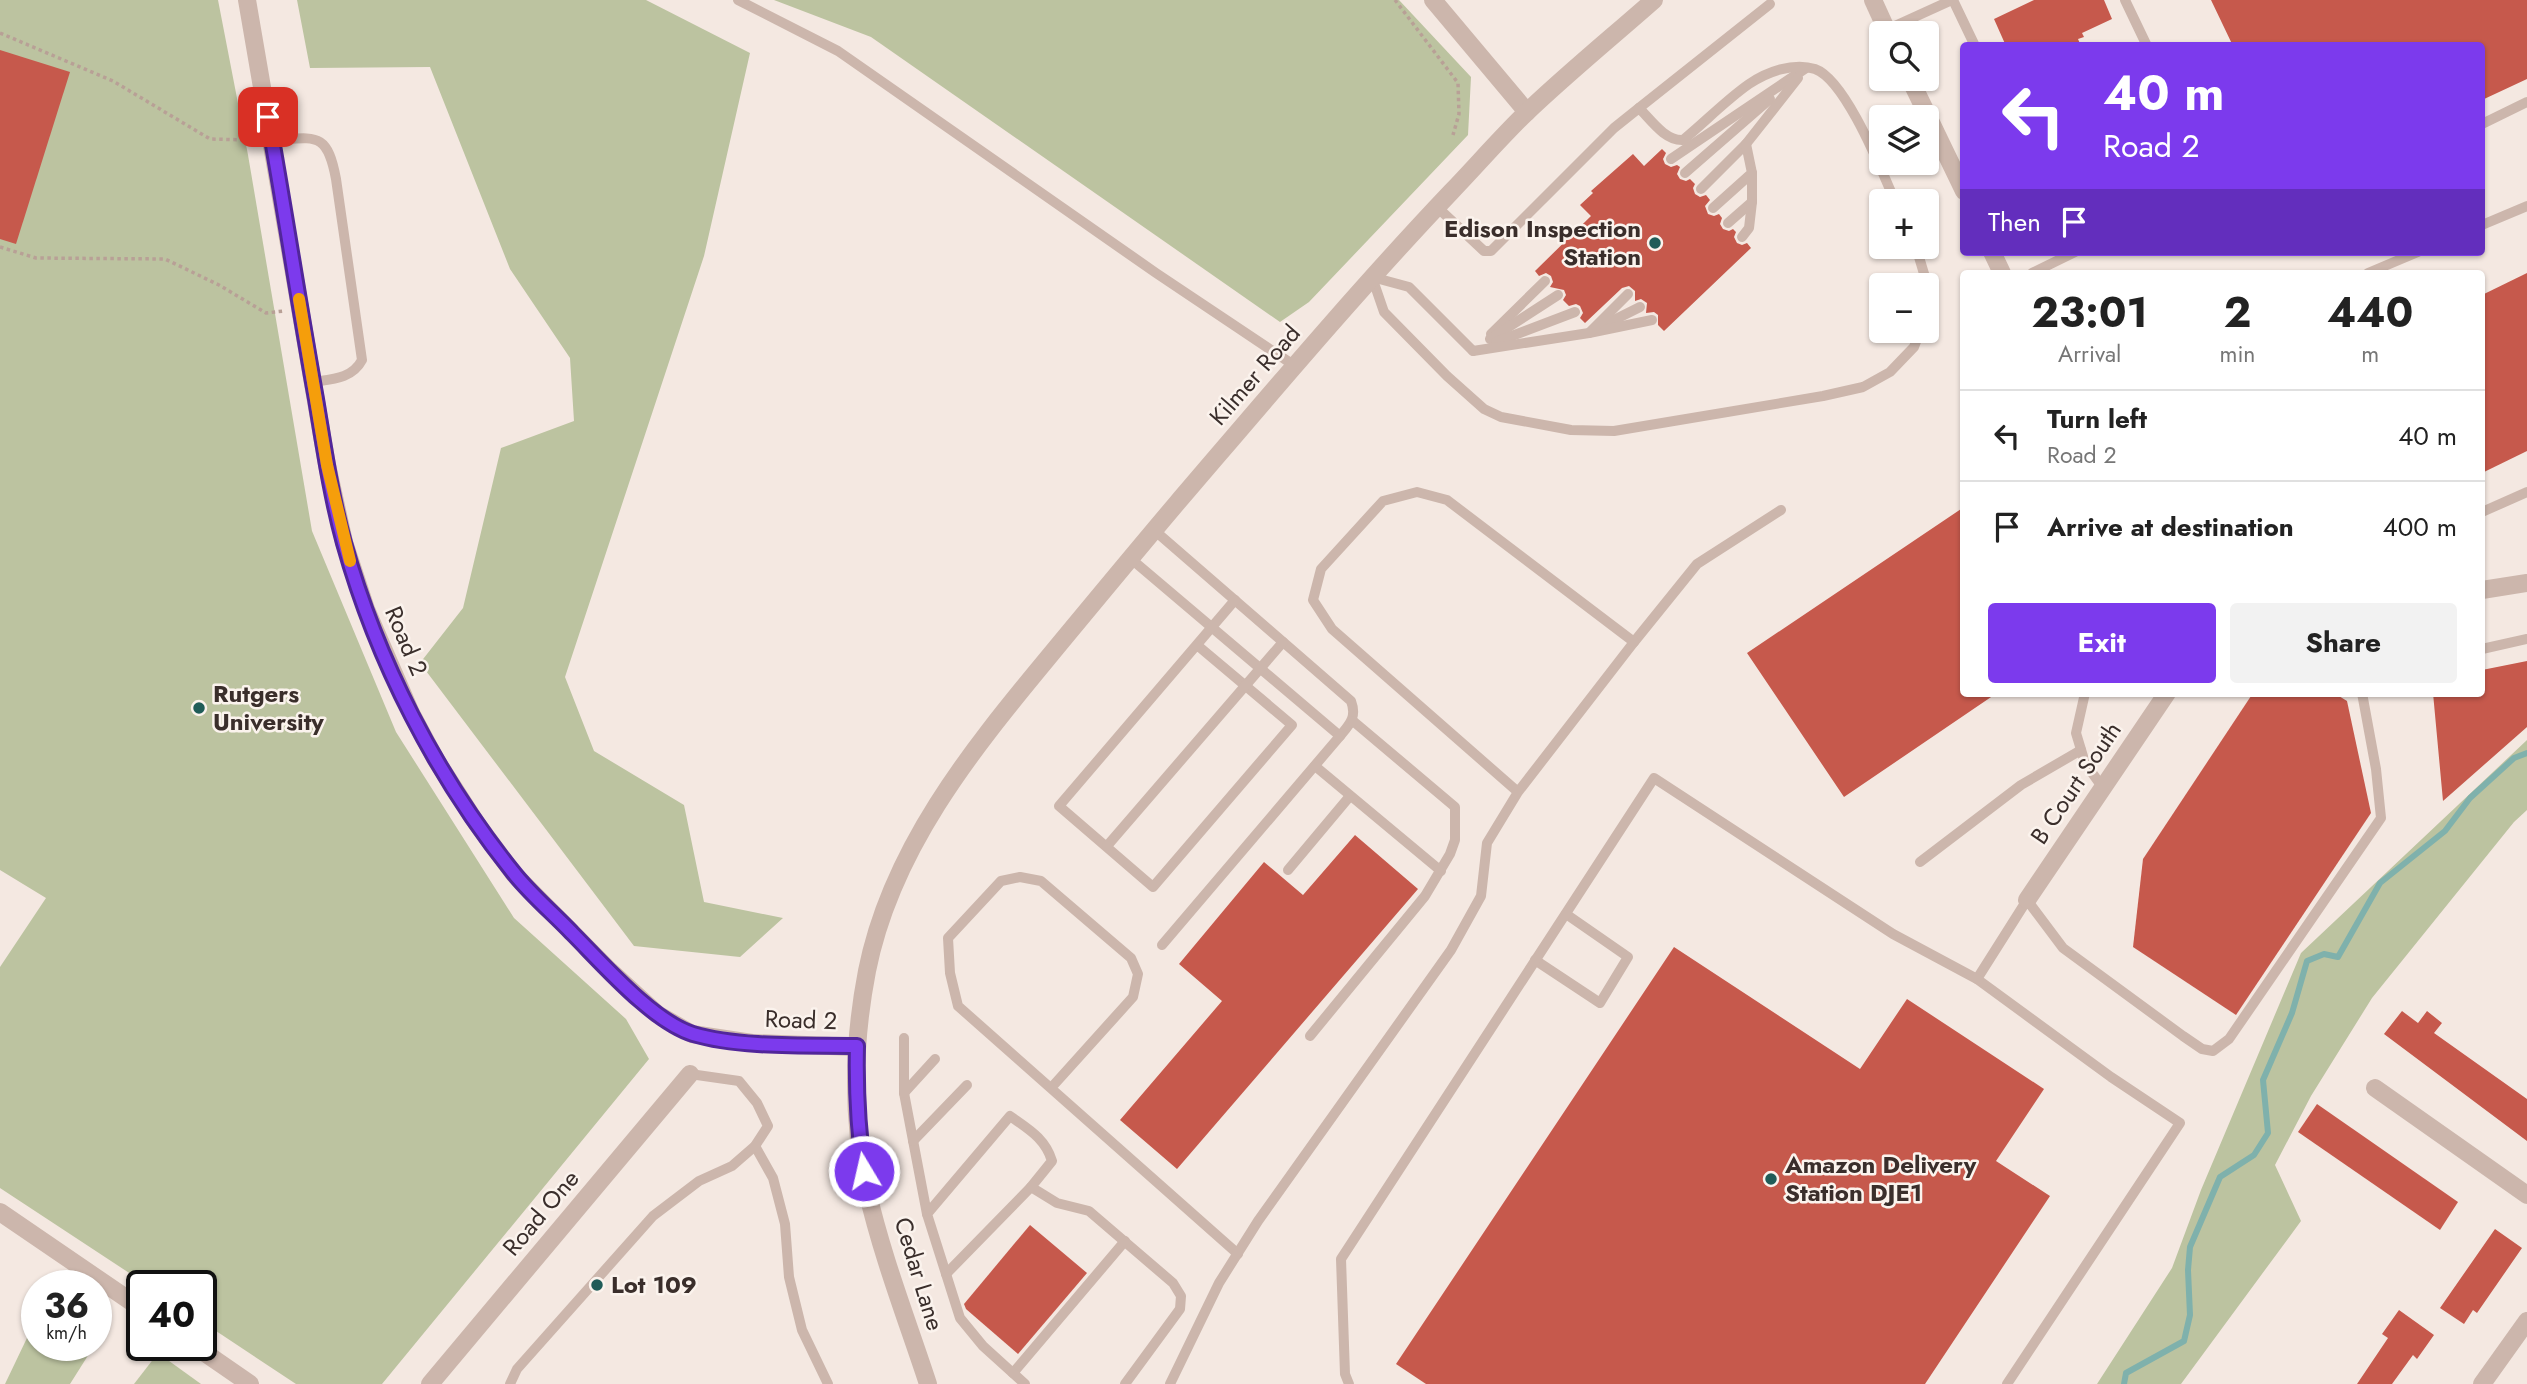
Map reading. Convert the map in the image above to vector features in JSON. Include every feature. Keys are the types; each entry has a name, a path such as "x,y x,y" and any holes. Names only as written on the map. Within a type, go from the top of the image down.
{"street":[{"name":"Road 2","path":"247,0 300,310 344,542 366,609 411,713 436,760 477,824 514,874 610,971 657,1014 692,1034 752,1043 857,1046"},
{"path":"1433,0 1527,112"},
{"name":"Kilmer Road","path":"931,816 976,747 1130,558 1372,277 1527,112 1654,0"},
{"path":"1873,0 1882,21"},
{"path":"1916,91 1960,183"},
{"path":"2485,590 2527,583"},
{"name":"B Court South","path":"2027,901 2164,697"},
{"name":"Cedar Lane","path":"928,1384 867,1191 858,1130 856,1087 857,1046 867,970 898,876 931,816"},
{"name":"Road One","path":"430,1384 690,1074"},
{"path":"2375,1088 2527,1195"},
{"path":"0,1212 126,1298"},
{"path":"2482,1384 2527,1321"},
{"path":"217,1361 250,1384"}],"lane":[{"path":"738,0 838,51 1156,273 1295,366"},
{"path":"1909,21 1952,0 1973,42"},
{"path":"2125,0 2145,42"},
{"path":"1437,207 1484,251 1491,251 1614,128 1770,4"},
{"path":"1639,108 1666,135 1676,141 1683,140 1749,84 1774,71 1800,66 1818,70 1854,112 1889,189"},
{"path":"1700,189 1746,144 1806,68"},
{"path":"1671,159 1806,68"},
{"path":"1685,173 1806,68"},
{"path":"2485,123 2527,102"},
{"path":"272,140 312,138 324,143 332,156 336,179 362,360 357,370 347,376 313,382"},
{"path":"1742,237 1749,228 1752,202 1752,173 1746,144"},
{"path":"1713,208 1752,173"},
{"path":"1727,223 1752,202"},
{"path":"2485,224 2527,206"},
{"path":"2038,270 2068,256"},
{"path":"2375,270 2408,256"},
{"path":"1372,277 1384,312 1484,409 1501,417 1571,430 1614,431 1863,387 1890,372 1914,343"},
{"path":"1372,277 1409,287 1474,351"},
{"path":"1474,351 1545,281"},
{"path":"1588,333 1628,294"},
{"path":"1474,351 1558,295"},
{"path":"1588,333 1640,307"},
{"path":"1474,351 1575,312"},
{"path":"1474,351 1652,320"},
{"path":"1518,792 1332,629 1313,600 1321,569 1383,501 1417,492 1447,500 1634,642"},
{"path":"2485,511 2527,492"},
{"path":"1170,1384 1219,1283 1330,1118 1451,950 1481,896 1487,844 1518,792 1698,564 1781,510"},
{"path":"1154,530 1351,701 1354,710 1353,721 1162,945"},
{"path":"1130,558 1340,736"},
{"path":"1197,645 1292,725 1153,887 1059,806 1235,600"},
{"path":"2485,648 2527,639"},
{"path":"1107,846 1283,642"},
{"path":"2084,697 2076,733 2085,763 2102,788"},
{"path":"1977,979 2027,901 2063,948 2183,1037 2202,1049 2213,1051 2229,1039 2381,818 2376,768 2362,697"},
{"path":"1310,1036 1425,896 1441,871 1455,840 1455,807 1353,721"},
{"path":"1920,862 2021,786 2081,750"},
{"path":"1315,766 1441,871"},
{"path":"1349,1384 1345,1374 1341,1259 1654,778 1893,934 1977,979 2110,1077 2180,1123 2007,1384"},
{"path":"1288,870 1350,796"},
{"path":"1051,1088 1133,997 1138,974 1131,958 1041,881 1020,877 1001,881 948,938 950,973 958,1006 1238,1254"},
{"path":"1535,960 1600,1003 1628,957 1566,914"},
{"path":"904,1038 904,1093 927,1214 960,1318 984,1346 1025,1384"},
{"path":"904,1093 935,1059"},
{"path":"510,1384 517,1369 653,1216 699,1181 732,1166 755,1146 768,1126 757,1103 739,1081 690,1074"},
{"path":"913,1141 967,1085"},
{"path":"927,1214 1010,1116 1039,1137 1048,1148 1052,1161 1031,1187 946,1274"},
{"path":"755,1146 773,1178 785,1224 789,1277 802,1330 828,1384"},
{"path":"1031,1187 1057,1203 1088,1211 1173,1283 1181,1296 1180,1309 1125,1384"},
{"path":"1013,1373 1125,1241"}],"path":[{"path":"1395,0 1458,83 1459,114 1453,135"},
{"path":"0,33 113,81 211,139 272,140"},
{"path":"0,247 36,258 165,259 219,285 266,313 300,310"}],"green space":[{"name":"Rutgers University","path":"0,0 218,0 248,155 312,531 396,732 514,918 626,1019 649,1059 382,1384 296,1384 217,1332 217,1270 126,1271 0,1188 0,967 46,898 0,870"},
{"path":"297,0 646,0 750,53 704,256 565,677 594,751 684,805 704,902 783,918 740,957 634,946 420,663 463,608 501,448 574,421 570,358 510,269 430,67 310,68"},
{"path":"774,0 1399,0 1471,77 1468,135 1309,302 1280,322 871,37"},
{"path":"2527,740 2527,810 2514,822 2372,998 2311,1096 2275,1165 2301,1221 2181,1384 2097,1384 2172,1268 2201,1190 2301,953"},
{"path":"21,1350 21,1361 85,1361 70,1384 5,1384"},
{"path":"152,1361 169,1361 201,1384 134,1384"}],"building":[{"path":"2034,0 2104,0 2112,19 2082,33 2084,37 2078,39 2079,42 2004,42 1994,19"},
{"path":"2211,0 2527,0 2527,79 2485,99 2485,42 2231,42"},
{"path":"0,50 70,72 16,244 0,239"},
{"name":"Edison Inspection Station","path":"1662,149 1666,153 1663,159 1665,164 1680,167 1677,174 1680,179 1690,179 1695,184 1695,194 1700,197 1706,195 1710,200 1705,206 1708,214 1719,214 1723,229 1733,229 1737,243 1747,243 1751,248 1664,331 1658,325 1658,315 1654,312 1646,313 1647,303 1641,299 1635,301 1635,291 1629,286 1622,288 1585,323 1580,318 1583,313 1580,306 1569,306 1563,300 1566,295 1564,290 1550,287 1553,282 1551,276 1546,273 1539,276 1535,271 1591,216 1580,205 1593,193 1591,191 1633,154 1644,166"},
{"path":"2527,273 2527,451 2485,472 2485,294"},
{"path":"1960,510 1960,697 1991,697 1844,797 1747,653"},
{"path":"2527,661 2527,727 2443,801 2433,697 2485,697 2485,669"},
{"path":"2250,697 2340,697 2347,701 2371,813 2236,1015 2133,947 2143,859"},
{"path":"1355,835 1418,889 1177,1169 1120,1120 1222,1001 1179,964 1264,862 1303,895"},
{"name":"Amazon Delivery Station DJE1","path":"1674,947 1860,1069 1907,999 2044,1089 1996,1161 2050,1196 1925,1384 1426,1384 1396,1364"},
{"path":"2402,1011 2418,1023 2427,1011 2442,1023 2434,1033 2527,1099 2527,1141 2384,1034"},
{"path":"2317,1104 2458,1202 2440,1230 2298,1132"},
{"path":"1030,1225 1087,1273 1018,1354 966,1309 964,1304"},
{"path":"2495,1229 2522,1248 2477,1313 2473,1310 2464,1324 2440,1308"},
{"path":"2399,1310 2434,1335 2417,1359 2413,1355 2392,1384 2357,1384 2388,1338 2382,1334"}],"waterway":[{"path":"2124,1384 2126,1373 2184,1341 2190,1315 2190,1247 2220,1177 2254,1155 2268,1133 2263,1080 2292,1013 2307,961 2324,954 2338,957 2380,883 2445,831 2470,798 2514,758 2527,753"}],"slow traffic":[{"path":"299,299 327,465 350,561"}],"place":[{"name":"Edison Inspection Station","path":"1655,243"},
{"name":"Rutgers University","path":"199,708"},
{"name":"Amazon Delivery Station DJE1","path":"1771,1179"},
{"name":"Lot 109","path":"597,1285"}],"route":[{"path":"268,117 327,465 344,542 366,609 390,666 436,760 477,824 514,874 610,971 657,1014 692,1034 752,1043 857,1046 858,1130 864,1171"}]}
